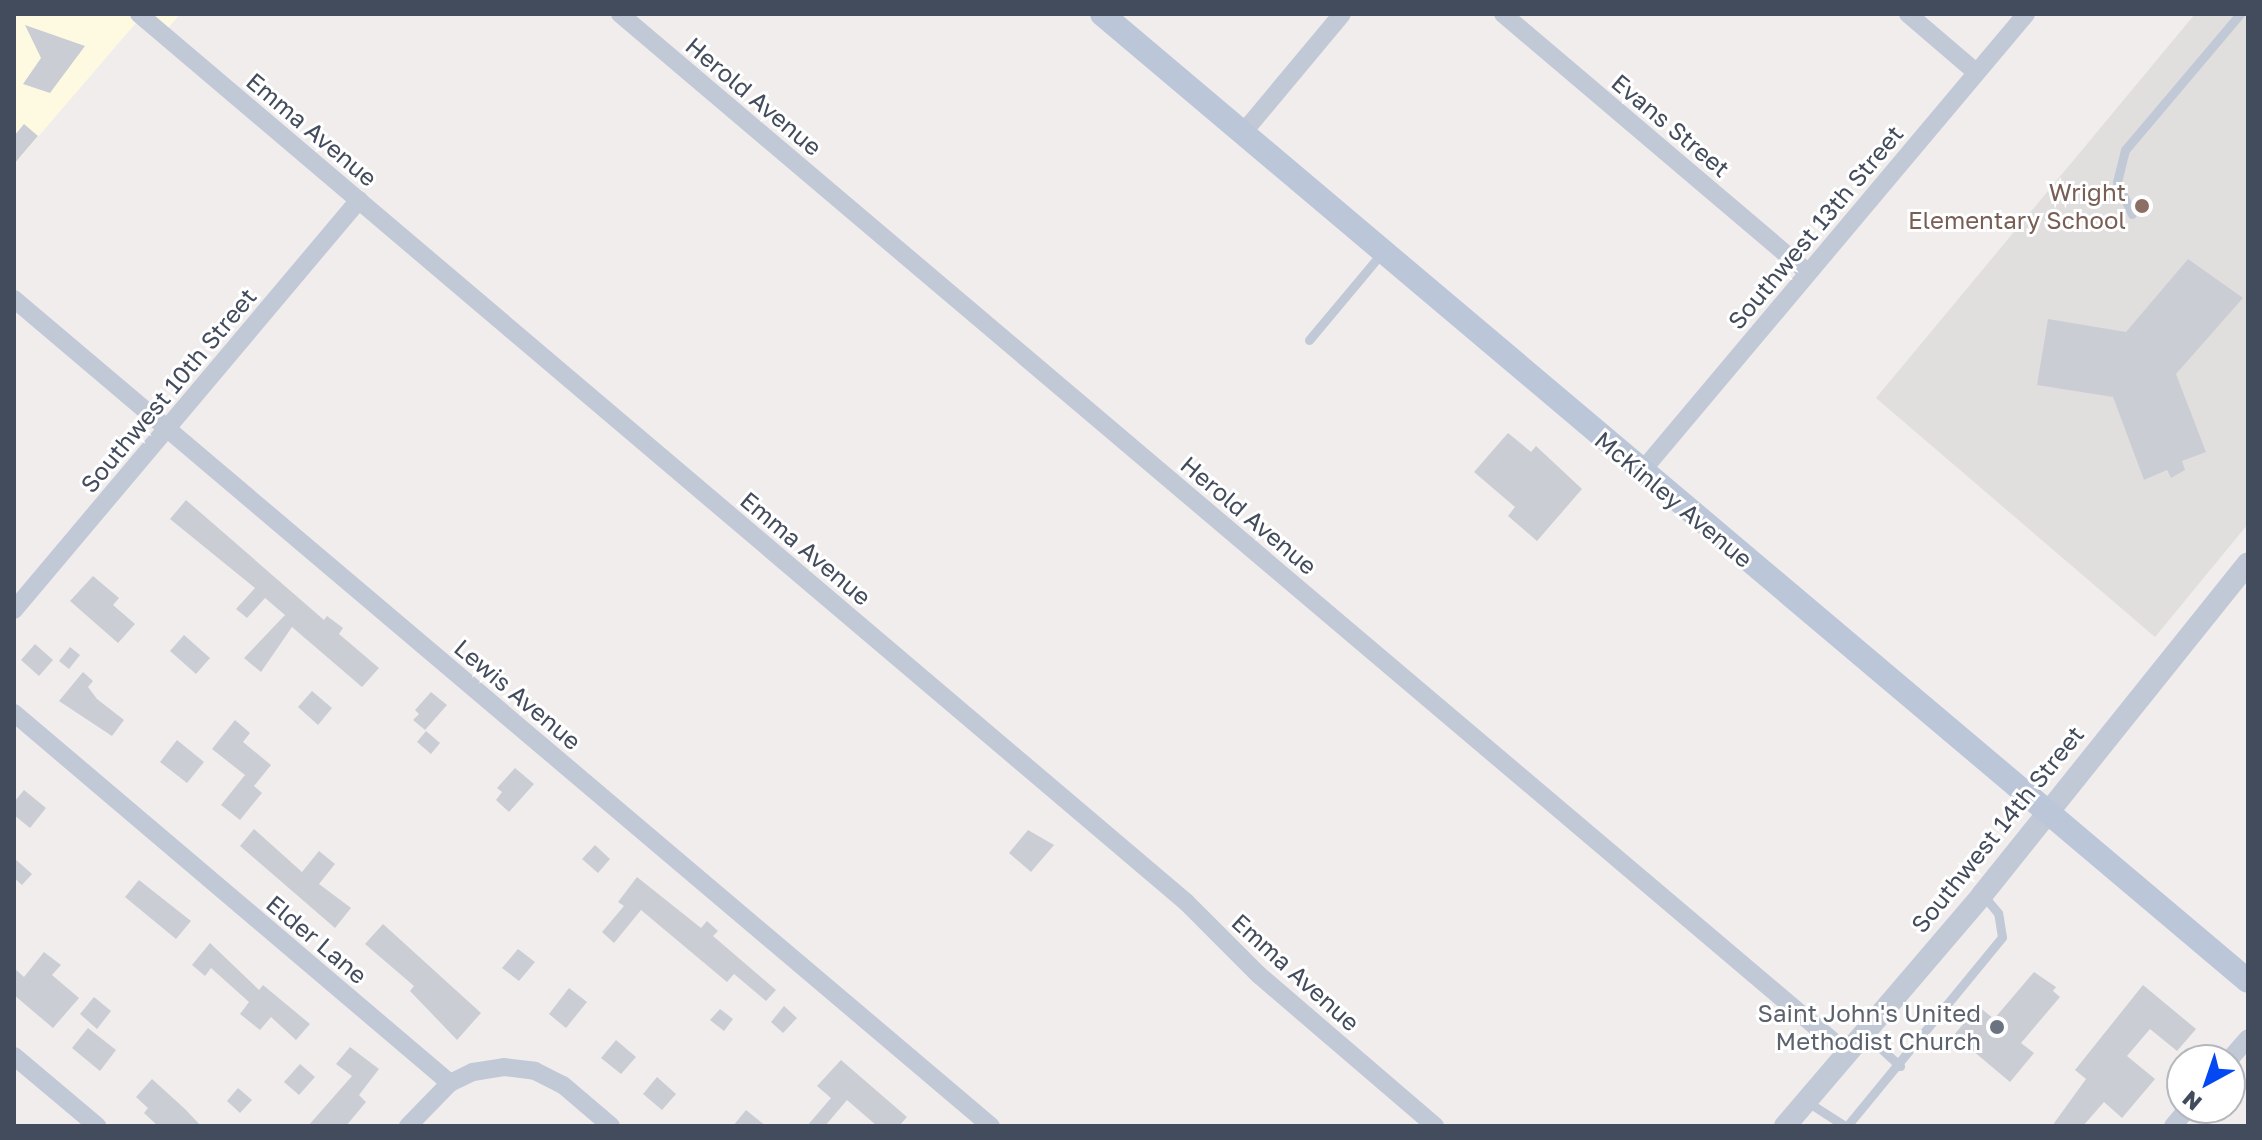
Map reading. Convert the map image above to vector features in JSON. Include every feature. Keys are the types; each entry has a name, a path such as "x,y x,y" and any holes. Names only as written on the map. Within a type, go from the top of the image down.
{"main road":[{"name":"McKinley Avenue","path":"1102,14 2248,981"}],"street":[{"name":"Herold Avenue","path":"620,14 1847,1053"},
{"path":"1242,134 1342,14"},
{"name":"Evans Street","path":"1503,14 1808,273"},
{"path":"1908,14 1976,72"},
{"name":"Southwest 13th Street","path":"1642,471 2026,14"},
{"name":"Emma Avenue","path":"146,16 1186,902 1259,975 1435,1126"},
{"name":"Southwest 10th Street","path":"14,610 359,200"},
{"name":"Lewis Avenue","path":"14,299 991,1126"},
{"name":"Southwest 14th Street","path":"1785,1126 1982,895 2044,811 2248,563"},
{"name":"Elder Lane","path":"18,723 450,1083"},
{"path":"14,1056 97,1126"},
{"path":"408,1126 450,1083 473,1072 504,1067 535,1071 563,1085 611,1126"}],"lane":[{"path":"2132,214 2117,182 2125,150 2240,14"},
{"path":"1309,340 1383,252"},
{"path":"1806,1101 1846,1126 1900,1066 2002,937 1998,913 1982,895"},
{"path":"1863,1033 1900,1066"}],"shaded area":[{"path":"14,14 180,14 163,34 141,17 19,159 14,155"},
{"name":"Wright Elementary School","path":"2195,14 2248,14 2248,524 2155,637 1876,398"}],"building":[{"path":"25,25 85,46 50,93 23,84 41,58"},
{"path":"24,124 38,136 14,164 14,136"},
{"name":"Wright Elementary School","path":"2188,259 2243,298 2176,374 2206,452 2182,461 2185,470 2171,478 2167,470 2144,480 2113,397 2037,385 2048,319 2126,332"},
{"path":"1508,433 1531,452 1536,446 1582,489 1537,541 1508,516 1515,507 1474,472"},
{"path":"186,500 324,620 327,616 343,628 339,634 379,668 362,687 292,627 261,672 244,658 285,615 265,598 247,618 236,609 255,588 170,519"},
{"path":"93,576 119,598 113,605 135,624 118,643 70,601"},
{"path":"184,635 210,658 196,674 170,651"},
{"path":"35,644 53,660 39,676 21,660"},
{"path":"70,647 80,655 69,669 59,661"},
{"path":"83,672 93,681 88,687 97,699 124,720 112,736 59,701"},
{"path":"312,691 332,708 318,725 298,707"},
{"path":"431,692 447,705 425,730 413,720 419,714 415,710"},
{"path":"235,720 250,733 243,742 271,765 254,786 262,793 240,820 221,805 245,775 212,749"},
{"path":"426,731 440,743 431,754 417,742"},
{"path":"177,740 204,762 187,783 160,762"},
{"path":"515,768 534,784 509,812 496,800 502,792 497,788"},
{"path":"24,790 46,808 30,828 14,815 14,802"},
{"path":"254,829 302,872 319,851 335,864 319,884 351,908 335,928 240,846"},
{"path":"1028,830 1054,845 1031,872 1009,853"},
{"path":"595,845 610,859 598,873 582,859"},
{"path":"14,858 32,874 22,885 14,878"},
{"path":"637,877 701,928 707,921 718,931 713,936 776,990 766,1001 734,974 727,982 641,910 614,943 602,932 624,906 618,902"},
{"path":"139,880 191,921 176,939 125,897"},
{"path":"383,924 481,1013 457,1040 410,991 414,986 365,944"},
{"path":"210,943 259,990 263,985 310,1024 296,1040 271,1017 260,1030 240,1014 249,1002 211,968 205,976 192,965"},
{"path":"518,949 535,962 519,981 502,968"},
{"path":"44,952 61,965 52,975 79,998 53,1028 14,995 14,968 24,977"},
{"name":"Saint John's United Methodist Church","path":"2034,972 2056,987 2053,991 2060,997 2021,1043 2034,1053 2010,1082 1954,1035 1978,1006 1994,1019"},
{"path":"2143,985 2196,1029 2183,1044 2168,1044 2150,1029 2127,1056 2155,1079 2122,1118 2104,1102 2083,1126 2052,1126 2086,1079 2075,1070"},
{"path":"569,988 587,1002 566,1028 549,1014"},
{"path":"94,997 111,1011 97,1029 80,1014"},
{"path":"784,1006 797,1018 783,1033 771,1022"},
{"path":"720,1009 733,1019 724,1031 710,1020"},
{"path":"88,1028 116,1050 100,1071 72,1048"},
{"path":"616,1040 636,1057 621,1074 601,1058"},
{"path":"350,1047 379,1069 359,1095 366,1102 346,1126 308,1126 352,1076 336,1064"},
{"path":"841,1060 907,1117 899,1126 877,1126 847,1100 825,1126 807,1126 831,1098 817,1086"},
{"path":"300,1064 315,1077 299,1095 284,1082"},
{"path":"657,1077 676,1094 662,1110 643,1094"},
{"path":"152,1079 201,1126 158,1126 144,1113 148,1108 136,1097"},
{"path":"238,1088 252,1100 240,1113 227,1101"},
{"path":"746,1110 766,1126 733,1126"}],"place":[{"name":"Wright Elementary School","path":"2142,206"},
{"name":"Saint John's United Methodist Church","path":"1997,1027"}]}
